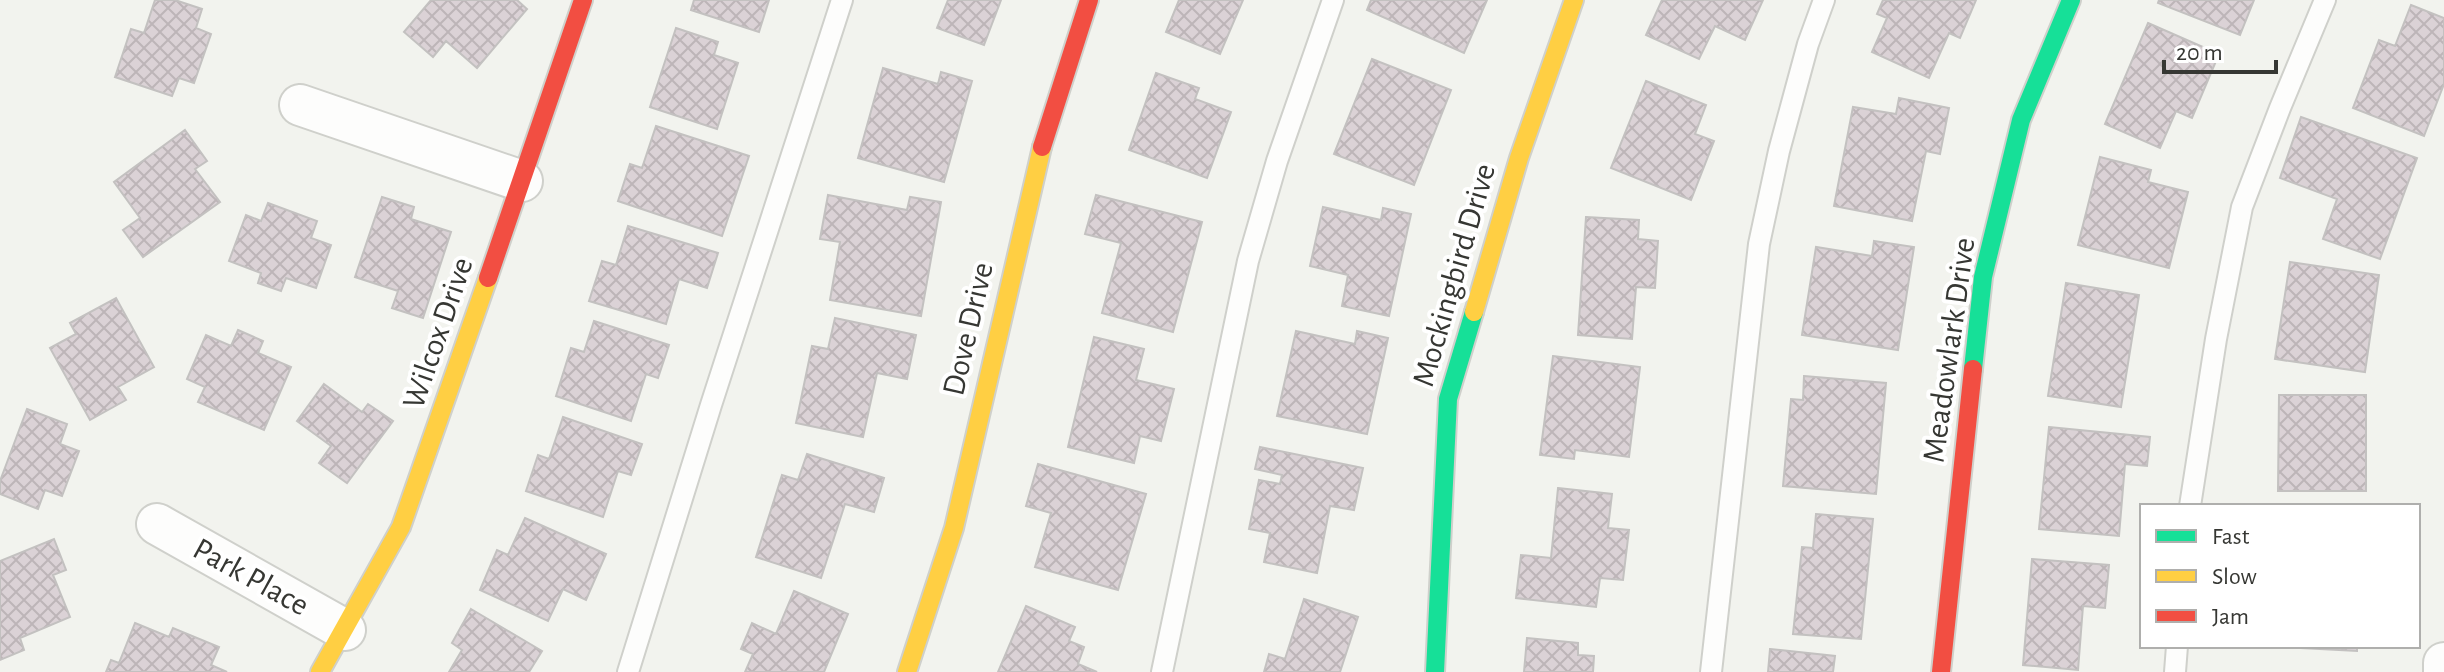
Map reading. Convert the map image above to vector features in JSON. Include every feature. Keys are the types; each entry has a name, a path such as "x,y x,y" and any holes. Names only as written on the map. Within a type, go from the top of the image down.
{"street":[{"name":"Wilcox Drive","path":"320,672 401,527 583,0"},
{"name":"Dove Drive","path":"907,672 954,528 1037,162 1089,0"},
{"name":"Mockingbird Drive","path":"1435,672 1448,399 1519,158 1574,0"},
{"name":"Meadowlark Drive","path":"1941,672 1983,277 2021,120 2071,0"},
{"path":"300,105 522,181"},
{"name":"Park Place","path":"157,524 345,630"},
{"path":"2444,663 2444,672"}],"lane":[{"path":"628,672 842,0"},
{"path":"1162,672 1248,261 1277,161 1333,0"},
{"path":"1711,672 1759,244 1787,120 1824,0"},
{"path":"2190,504 2216,339 2242,207 2325,0"},
{"path":"2175,672 2177,648"}],"building":[{"path":"155,0 175,0 202,9 196,28 211,34 194,83 179,78 172,96 115,77 131,29 144,33"},
{"path":"431,0 517,0 527,9 477,68 446,41 433,57 404,32"},
{"path":"694,0 769,0 759,32 691,10"},
{"path":"948,0 1001,0 984,45 937,28"},
{"path":"1179,0 1243,0 1220,54 1166,32"},
{"path":"1371,0 1487,0 1464,53 1367,10"},
{"path":"1662,0 1763,0 1745,40 1715,26 1699,59 1646,35"},
{"path":"1883,0 1976,0 1960,38 1949,33 1929,78 1872,52 1887,18 1877,14"},
{"path":"2159,0 2254,0 2240,35 2158,3"},
{"path":"2411,5 2444,18 2444,84 2424,136 2353,108 2379,40 2395,46"},
{"path":"2148,23 2219,54 2192,118 2176,111 2160,148 2105,124"},
{"path":"676,28 718,42 714,55 738,63 717,129 650,107"},
{"path":"1372,59 1451,90 1414,185 1334,154"},
{"path":"883,68 938,84 941,72 972,81 944,182 858,158"},
{"path":"1156,73 1199,88 1195,99 1231,112 1207,178 1129,150"},
{"path":"1646,81 1706,105 1695,134 1714,141 1691,200 1611,168"},
{"path":"1899,98 1949,108 1940,154 1926,151 1912,221 1834,206 1853,107 1896,114"},
{"path":"2301,117 2417,158 2380,259 2323,239 2337,199 2280,178"},
{"path":"656,126 749,156 722,236 618,201 630,164 642,168"},
{"path":"185,130 207,161 195,169 220,202 143,257 123,230 140,218 114,182"},
{"path":"2100,157 2151,170 2148,182 2188,192 2169,268 2078,245"},
{"path":"828,195 907,210 910,197 941,202 921,316 830,300 840,242 820,239"},
{"path":"1096,195 1202,222 1173,332 1102,313 1121,243 1085,234"},
{"path":"382,197 414,207 411,219 451,232 423,318 392,308 398,291 355,277"},
{"path":"268,203 317,221 311,238 331,245 316,288 286,278 281,291 258,283 261,273 229,261 246,215 261,221"},
{"path":"1323,207 1381,220 1383,208 1411,214 1389,316 1342,306 1348,275 1310,266"},
{"path":"1586,217 1639,220 1638,239 1658,241 1655,288 1636,287 1632,339 1578,335"},
{"path":"628,226 718,253 707,288 679,279 666,324 589,301 602,261 616,265"},
{"path":"1874,241 1914,247 1898,350 1802,335 1816,247 1872,256"},
{"path":"2290,262 2379,275 2365,372 2275,359"},
{"path":"2066,283 2139,295 2121,407 2048,396"},
{"path":"116,298 154,367 118,387 126,400 90,420 50,348 76,334 70,323"},
{"path":"835,318 916,335 907,379 877,373 863,437 796,423 812,346 828,349"},
{"path":"594,321 669,345 658,378 646,374 631,421 556,396 571,348 584,352"},
{"path":"238,330 263,341 258,353 291,367 264,430 198,402 205,387 187,379 206,335 231,346"},
{"path":"1296,331 1355,344 1357,331 1388,338 1367,434 1277,416"},
{"path":"1094,337 1144,349 1136,380 1174,389 1161,441 1140,436 1134,463 1068,447"},
{"path":"1553,356 1640,367 1629,457 1575,450 1574,459 1540,455"},
{"path":"1804,376 1886,383 1876,494 1783,486 1791,399 1803,400"},
{"path":"324,384 362,412 368,404 393,421 347,483 319,463 331,446 297,421"},
{"path":"2279,395 2366,395 2366,491 2278,491"},
{"path":"27,409 67,424 60,444 79,451 62,496 45,490 38,509 0,494 0,481"},
{"path":"563,417 642,444 631,475 618,471 603,517 526,491 538,455 549,459"},
{"path":"2049,427 2150,437 2147,466 2125,464 2119,536 2039,529"},
{"path":"1260,447 1363,468 1354,510 1330,506 1317,573 1264,562 1270,533 1249,529 1259,480 1280,484 1282,475 1255,469"},
{"path":"807,454 884,478 874,512 845,504 821,578 756,557 782,475 798,480"},
{"path":"1038,464 1146,494 1118,590 1035,567 1051,513 1026,506"},
{"path":"1558,488 1612,494 1608,528 1629,530 1623,580 1600,578 1596,607 1516,598 1521,555 1551,558"},
{"path":"1816,514 1873,519 1861,639 1793,634 1802,547 1813,548"},
{"path":"525,518 606,554 586,600 563,589 548,621 480,590 497,550 508,555"},
{"path":"54,539 66,570 53,575 70,617 20,638 24,650 0,660 0,561"},
{"path":"2032,559 2109,565 2105,608 2083,606 2078,670 2023,665"},
{"path":"794,591 848,614 824,672 745,672 753,654 741,649 752,623 776,634"},
{"path":"1304,599 1358,617 1340,672 1264,672 1269,654 1285,659"},
{"path":"1026,606 1075,627 1069,641 1084,647 1078,664 1097,672 998,672"},
{"path":"471,609 542,651 529,672 449,672 462,650 452,643"},
{"path":"135,623 169,637 173,628 219,647 211,665 227,672 106,672 111,660 119,663"},
{"path":"1527,638 1578,643 1578,655 1594,656 1593,672 1524,672"},
{"path":"2301,648 2357,648 2357,651"},
{"path":"1770,649 1835,656 1833,672 1768,672"}],"traffic: fast":[{"path":"1973,369 1983,277 2021,120 2071,0"},
{"path":"1435,672 1448,399 1474,312"}],"traffic: slow":[{"path":"1474,312 1519,158 1574,0"},
{"path":"907,672 954,528 1042,147"},
{"path":"320,672 401,527 488,278"}],"traffic: jam":[{"path":"488,278 583,0"},
{"path":"1042,147 1089,0"},
{"path":"1941,672 1973,369"}]}
